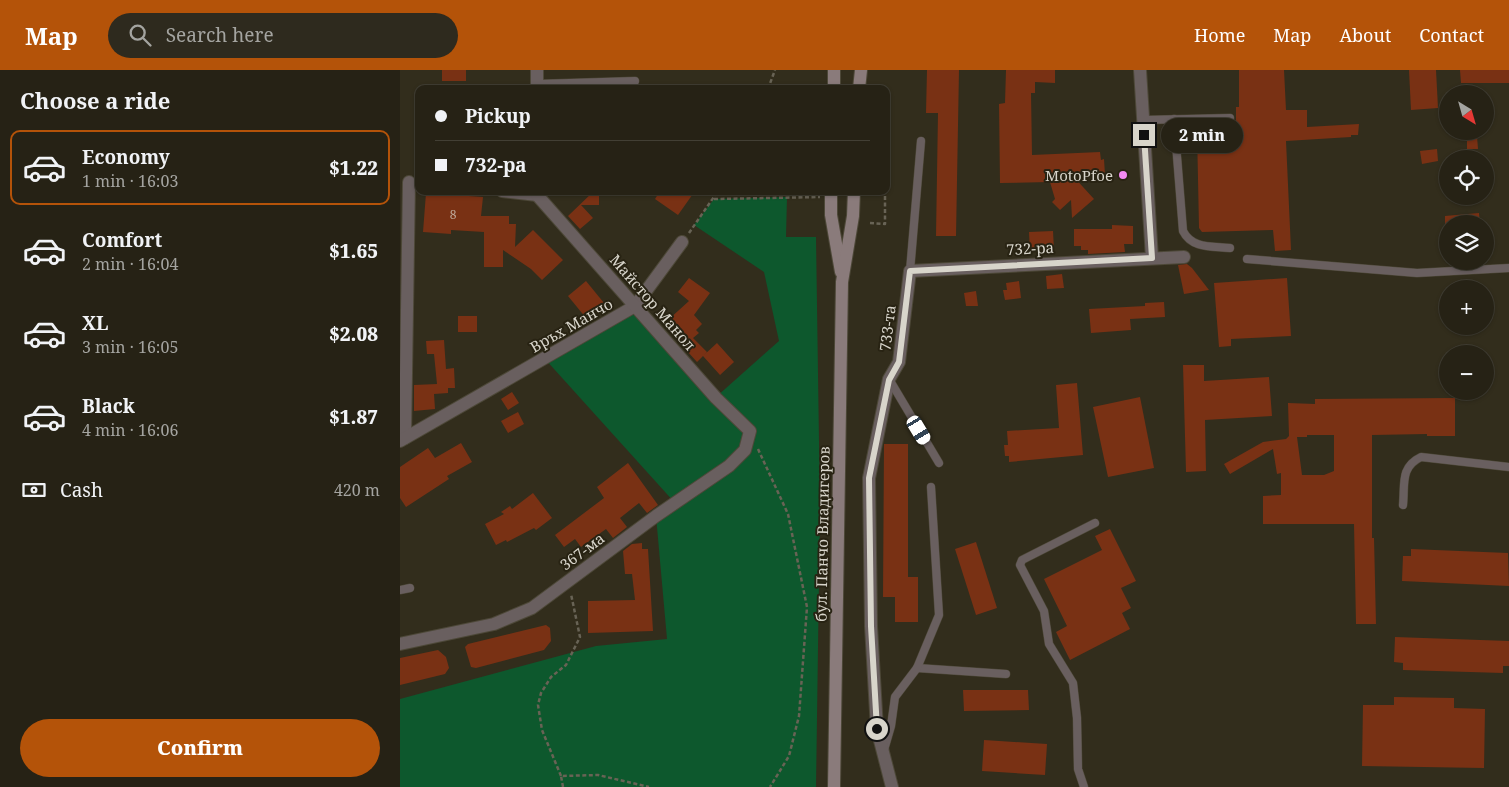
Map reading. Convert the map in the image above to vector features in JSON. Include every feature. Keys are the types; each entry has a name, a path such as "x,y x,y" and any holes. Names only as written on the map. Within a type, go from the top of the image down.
{"street":[{"path":"537,70 537,85"},
{"path":"834,70 834,85"},
{"path":"859,85 861,70"},
{"path":"1140,70 1152,258"},
{"path":"403,439 404,324 409,182"},
{"name":"Майстор Манол","path":"538,195 716,398 750,431"},
{"name":"бул. Панчо Владигеров","path":"829,195 842,282"},
{"name":"бул. Панчо Владигеров","path":"834,787 842,282 854,195"},
{"name":"Връх Манчо","path":"403,439 635,306 682,242"},
{"name":"732-ра","path":"910,271 1184,257"},
{"name":"733-та","path":"892,787 877,729 871,626 869,478 889,380 899,362 910,271"},
{"name":"367-ма","path":"400,644 494,624 532,608 656,516 729,466 745,450 750,431"}],"lane":[{"path":"557,85 635,81"},
{"path":"1142,120 1230,118"},
{"path":"1174,119 1183,231 1188,240 1195,244 1230,248"},
{"path":"910,271 921,141"},
{"path":"1247,259 1418,273 1509,268"},
{"path":"889,380 939,463"},
{"path":"1403,505 1406,471 1411,462 1422,457 1509,467"},
{"path":"883,754 892,726 895,697 917,668 939,615 931,488"},
{"path":"1084,787 1078,769 1078,718 1073,683 1049,644 1044,611 1020,565 1022,560 1095,523"},
{"path":"400,590 410,588"},
{"path":"917,668 1006,674"}],"path":[{"path":"770,85 776,70"},
{"path":"682,242 716,195"},
{"path":"714,199 819,195"},
{"path":"870,223 885,224 885,195"},
{"path":"750,431 788,514 808,607 799,716 789,756 770,787"},
{"path":"563,787 561,776 542,730 538,704 541,693 552,677 566,665 580,637 571,592 565,583"},
{"path":"561,776 598,775 649,787"}],"green space":[{"path":"787,197 786,237 816,237 820,509 816,787 400,787 400,699 596,646 667,639 656,516 675,503 545,359 635,306 716,397 779,341 764,272 694,225 714,199"}],"building":[{"path":"442,70 466,70 466,81 442,81"},
{"path":"927,70 959,70 956,236 936,236 938,113 926,113"},
{"path":"1006,70 1055,70 1055,83 1035,82 1035,93 1031,93 1032,155 1100,152 1101,160 1104,159 1105,175 1073,176 1094,199 1072,218 1071,200 1060,210 1052,202 1055,199 1050,182 1000,183 999,104 1005,103"},
{"path":"1239,70 1284,70 1286,110 1307,110 1307,127 1359,124 1358,135 1351,135 1351,137 1286,141 1291,250 1275,251 1273,230 1202,232 1199,228 1197,130 1236,129 1236,107 1239,107"},
{"path":"1409,70 1436,70 1438,108 1411,110"},
{"path":"1460,70 1509,70 1509,83 1461,83"},
{"path":"1467,140 1477,140 1478,149 1467,149"},
{"path":"1437,149 1438,161 1422,164 1420,151"},
{"path":"426,195 483,197 481,216 509,216 509,224 516,224 515,247 533,230 563,260 542,280 531,269 503,250 503,267 484,267 484,232 451,230 451,234 423,232"},
{"path":"590,195 599,195 599,205 581,205 593,218 580,229 568,216"},
{"path":"658,195 692,195 678,215 655,199"},
{"path":"1479,213 1479,215 1456,215"},
{"path":"1112,225 1133,226 1133,244 1124,244 1125,252 1088,254 1088,250 1081,250 1081,246 1074,246 1074,229 1112,229"},
{"path":"1053,231 1054,250 1030,252 1029,232"},
{"path":"1187,264 1209,290 1184,294 1178,265"},
{"path":"1062,274 1064,288 1047,289 1046,276"},
{"path":"689,278 710,293 694,315 702,324 696,330 699,333 693,338 707,352 704,355 717,343 734,362 720,375 703,356 697,362 678,341 682,338 668,320 689,301 678,292"},
{"path":"1287,278 1291,336 1231,339 1231,346 1219,347 1214,283"},
{"path":"586,281 604,303 586,318 568,296"},
{"path":"1019,281 1021,298 1005,300 1003,290 1007,290 1006,283"},
{"path":"976,291 978,306 966,306 964,293"},
{"path":"1164,302 1165,317 1130,319 1131,330 1091,333 1089,309 1145,306 1145,303"},
{"path":"458,316 477,316 477,332 458,332"},
{"path":"444,340 446,369 454,368 455,388 448,388 448,393 434,394 435,409 414,411 414,385 437,384 434,354 427,354 426,341"},
{"path":"1183,365 1204,365 1204,381 1269,377 1272,416 1205,420 1206,471 1186,472"},
{"path":"1077,383 1083,455 1009,462 1009,456 1005,456 1004,445 1008,445 1007,431 1059,428 1056,385"},
{"path":"512,392 519,403 508,410 501,399"},
{"path":"1140,397 1154,468 1108,477 1093,407"},
{"path":"1439,398 1439,400 1455,400 1455,436 1427,436 1427,434 1372,435 1372,538 1374,538 1376,624 1356,624 1354,524 1263,524 1263,496 1281,495 1281,473 1277,474 1273,449 1230,474 1224,464 1263,442 1286,439 1289,436 1288,403 1315,404 1315,399","holes":["1334,435 1334,471 1324,475 1302,475 1297,437"]},
{"path":"518,412 524,424 508,433 501,421"},
{"path":"461,443 472,462 447,476 449,479 406,507 400,498 400,467 428,448 435,458"},
{"path":"884,444 908,444 908,577 918,577 918,622 895,622 895,597 883,597"},
{"path":"628,463 658,505 647,513 639,503 620,518 627,527 613,538 606,529 581,547 575,539 564,547 555,535 604,498 597,487"},
{"path":"533,493 552,518 536,530 534,528 507,542 506,540 496,545 485,524 504,514 501,512 510,506 512,509"},
{"path":"1110,529 1136,581 1121,588 1131,608 1122,613 1130,629 1070,660 1056,632 1067,626 1044,579 1102,550 1095,536"},
{"path":"976,542 997,608 976,615 955,549"},
{"path":"642,543 642,549 648,549 653,631 588,633 588,601 635,600 632,574 625,574 623,551 632,544"},
{"path":"1411,549 1508,553 1509,586 1402,581 1403,556 1411,556"},
{"path":"546,625 550,628 551,641 544,650 476,668 471,667 465,647 468,644"},
{"path":"1395,637 1509,641 1509,666 1503,666 1503,673 1403,670 1403,663 1394,662"},
{"path":"438,650 446,657 449,668 445,674 400,685 400,658"},
{"path":"963,690 1028,690 1029,710 964,711"},
{"path":"1394,697 1454,698 1454,708 1485,709 1484,768 1362,766 1363,705 1394,705"},
{"path":"984,740 1047,744 1045,775 982,771"}],"place":[{"name":"MotoPfoe","path":"1123,175"}],"route":[{"path":"877,729 871,626 869,478 889,380 899,362 910,271 934,268 1152,258 1144,135"}]}
